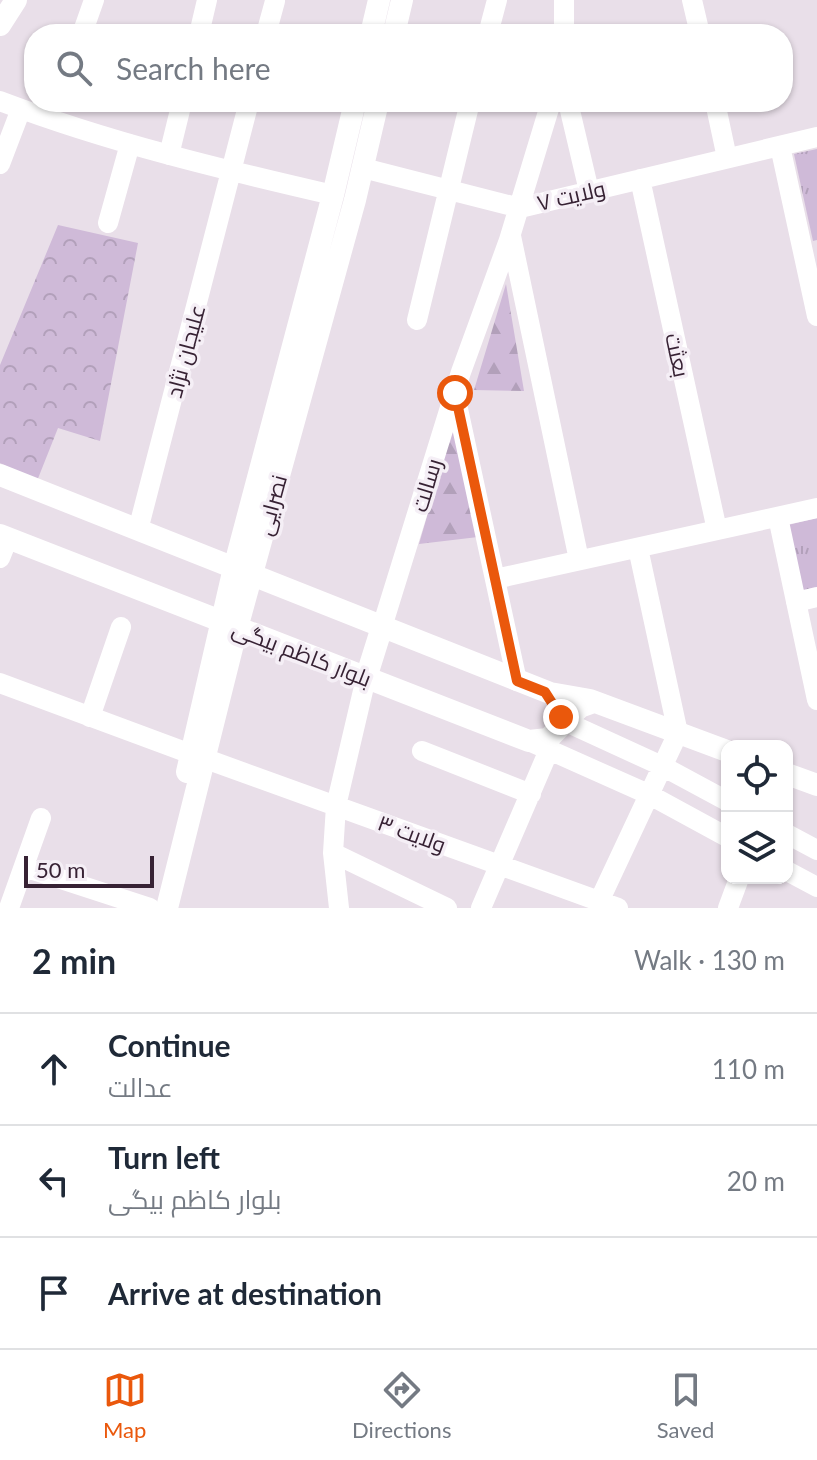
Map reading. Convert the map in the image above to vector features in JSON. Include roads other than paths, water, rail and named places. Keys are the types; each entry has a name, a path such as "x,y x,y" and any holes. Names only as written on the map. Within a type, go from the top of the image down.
{"main road":[{"path":"0,25 16,0"},
{"path":"373,24 379,0"},
{"path":"396,24 402,0"},
{"path":"243,572 353,112"},
{"name":"نصرایی","path":"167,908 229,624 363,168 376,112"},
{"path":"0,475 545,692 592,701 721,749"},
{"name":"بلوار کاظم بیگی","path":"3,544 229,624 539,745"},
{"path":"366,678 382,627"},
{"path":"545,692 566,722"},
{"path":"539,745 580,707 592,701"},
{"path":"152,908 198,756"},
{"path":"793,776 817,785"}],"street":[{"path":"86,24 94,0"},
{"path":"201,24 207,0"},
{"path":"491,24 497,0"},
{"path":"564,0 564,24"},
{"path":"692,0 698,24"},
{"path":"269,24 275,1"},
{"path":"0,101 24,109"},
{"path":"0,164 21,109"},
{"path":"54,112 130,144 333,195"},
{"path":"169,155 180,112"},
{"name":"علیجان نژاد","path":"138,530 247,112"},
{"path":"417,320 467,112"},
{"name":"رسالت","path":"382,627 455,393 511,236 548,112"},
{"path":"570,112 589,191"},
{"path":"717,112 727,158"},
{"name":"ولایت ۷","path":"363,168 520,208 817,137"},
{"path":"108,223 130,144"},
{"path":"780,146 810,252 817,316"},
{"name":"بعثت","path":"640,179 717,530"},
{"path":"511,236 579,560"},
{"path":"455,393 517,681"},
{"path":"495,579 817,508"},
{"path":"778,517 817,700"},
{"path":"604,906 648,794 678,733 638,548"},
{"path":"796,602 817,597"},
{"path":"90,717 121,627"},
{"path":"339,908 333,853 336,806 366,678"},
{"name":"ولایت ۳","path":"0,683 604,906"},
{"path":"566,722 662,766 721,798"},
{"path":"481,908 531,794 539,745 648,794 721,834"},
{"path":"422,751 531,794"},
{"path":"9,908 41,818"},
{"path":"793,837 817,850"},
{"path":"333,853 414,901 447,908"},
{"path":"24,867 152,908"},
{"path":"793,874 817,887"},
{"path":"728,908 737,884"}]}
